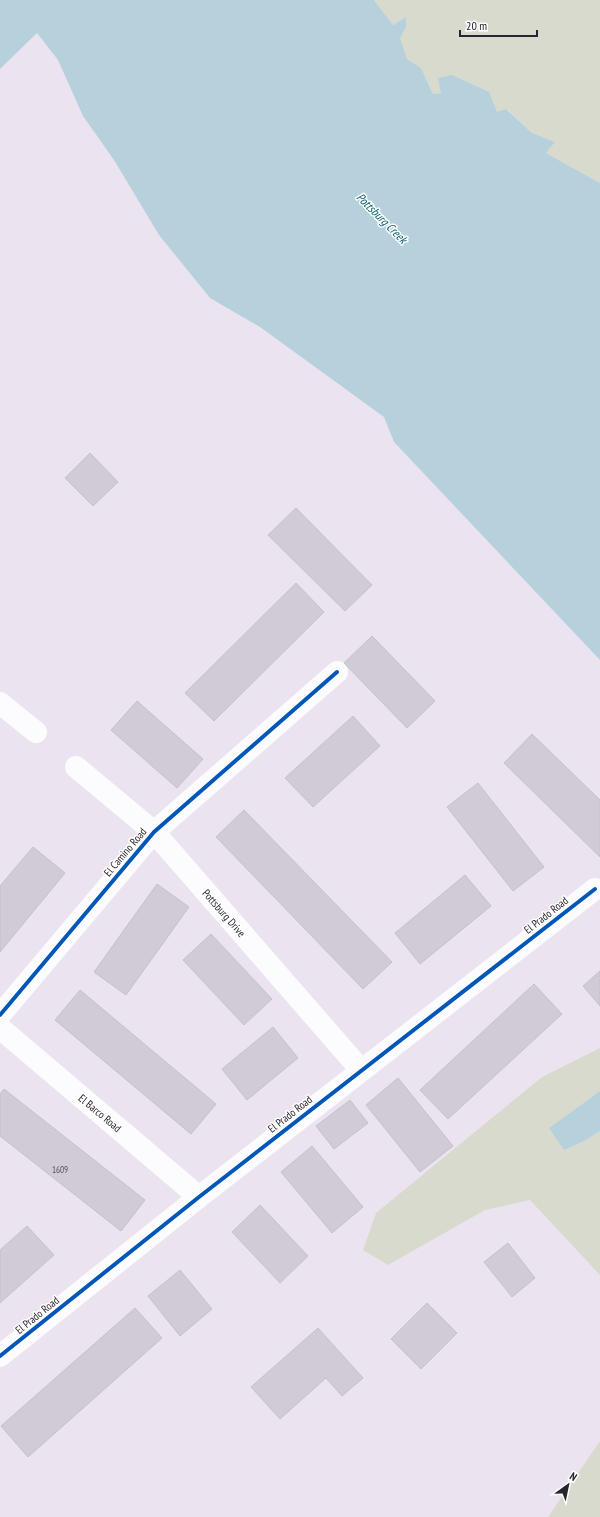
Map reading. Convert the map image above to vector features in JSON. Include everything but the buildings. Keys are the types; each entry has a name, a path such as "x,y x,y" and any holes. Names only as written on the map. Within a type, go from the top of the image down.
{"street":[{"name":"El Camino Road","path":"0,1015 154,832 337,672"},
{"path":"0,703 36,732"},
{"name":"Pottsburg Drive","path":"76,767 154,832 361,1070"},
{"name":"El Prado Road","path":"0,1356 199,1197 595,889"},
{"name":"El Barco Road","path":"0,1028 199,1197"}],"shaded area":[{"path":"374,0 600,0 600,183 546,153 554,142 532,133 507,109 497,113 441,93 433,94 421,68 407,59 399,37 406,27 406,17 393,25"},
{"path":"600,1048 600,1091 549,1128 586,1140 600,1131 600,1275 530,1200 485,1210 388,1265 363,1250 376,1213 542,1077"},
{"path":"600,1441 600,1517 548,1517"}],"water":[{"name":"Pottsburg Creek","path":"0,0 374,0 393,25 406,17 406,27 400,38 407,59 421,68 433,94 441,93 438,78 452,75 489,92 497,112 506,109 532,133 555,142 546,153 600,183 600,660 394,442 384,417 260,327 210,298 159,235 114,160 83,116 58,60 37,33 0,69"},
{"path":"600,1091 600,1131 586,1140 564,1150 549,1128"}],"cycle path":[{"path":"0,1015 154,832 337,672"},
{"path":"0,1356 199,1197 595,889"}]}
